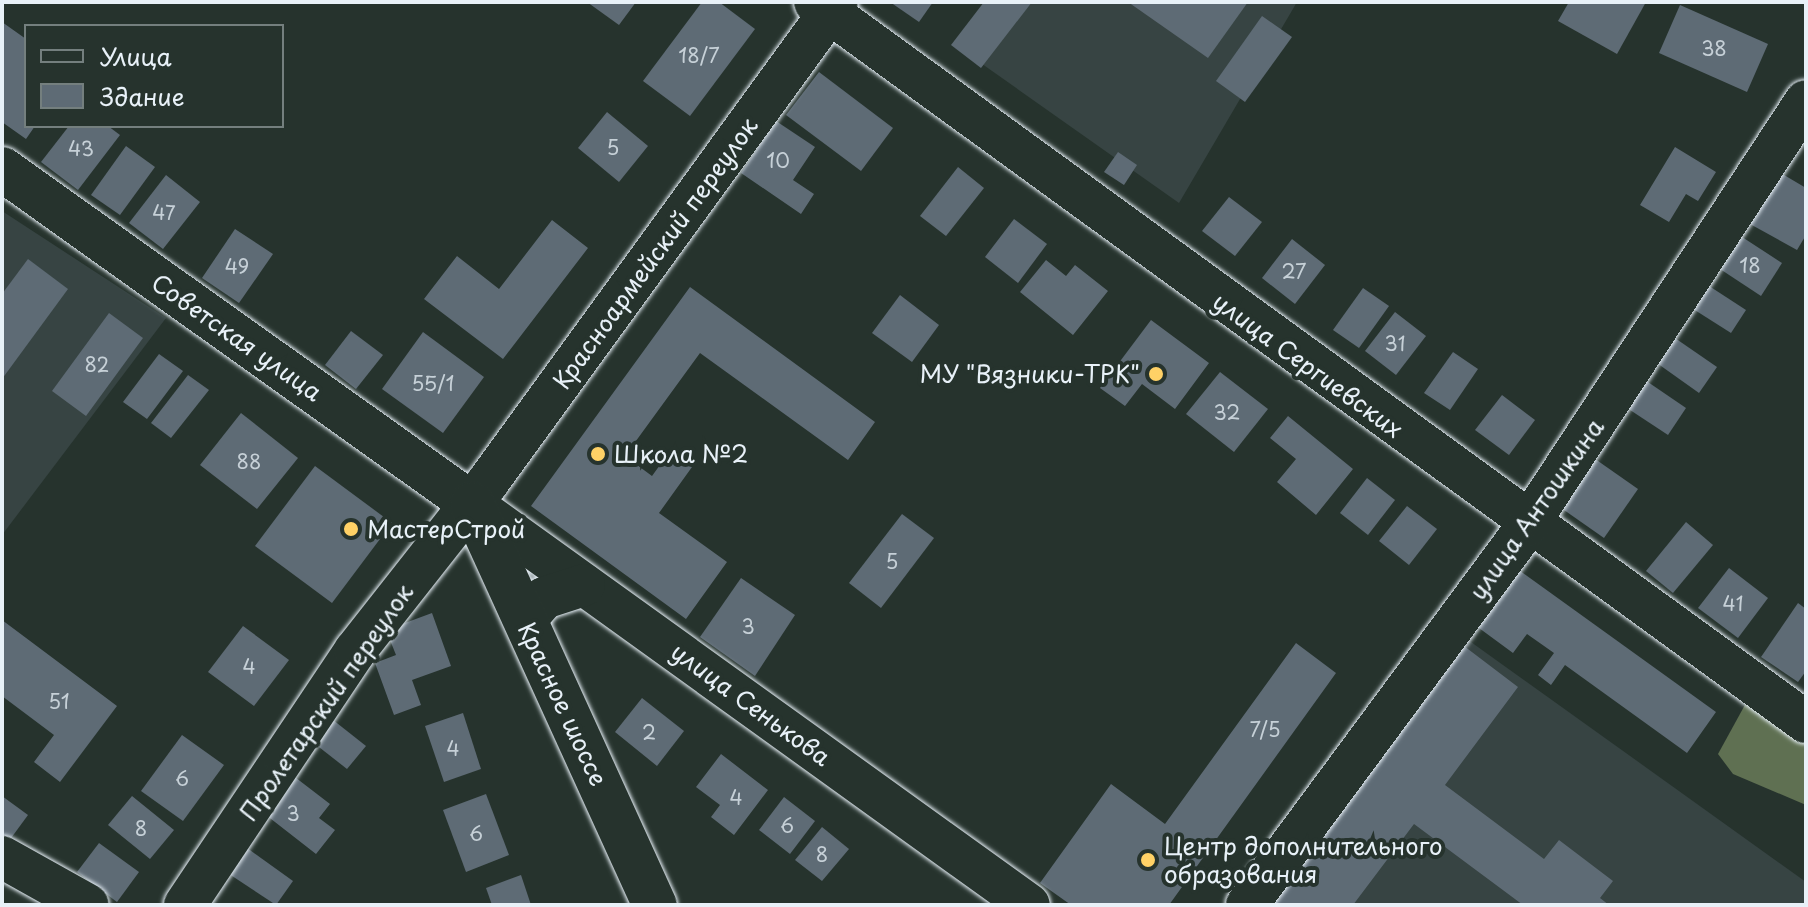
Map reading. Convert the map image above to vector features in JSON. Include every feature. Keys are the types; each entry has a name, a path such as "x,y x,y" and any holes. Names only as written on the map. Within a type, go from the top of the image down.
{"main road":[{"name":"Советская улица","path":"2,169 472,504"},
{"name":"Красное шоссе","path":"472,504 655,905"}],"street":[{"name":"Красноармейский переулок","path":"472,504 827,6"},
{"name":"улица Сергиевских","path":"827,6 1527,526 1806,722"},
{"name":"улица Антошкина","path":"1247,905 1527,526 1806,101"},
{"name":"улица Сенькова","path":"472,504 1029,905"},
{"name":"Пролетарский переулок","path":"185,905 355,651 472,504"},
{"path":"525,620 544,598 584,585"},
{"path":"2,857 88,905"}],"shaded area":[{"path":"996,2 1297,2 1179,203 958,47"},
{"path":"2,211 166,318 2,535"},
{"path":"1457,632 1806,882 1806,905 1261,905"}],"green space":[{"path":"1746,703 1806,742 1806,805 1733,774 1718,754"}],"building":[{"path":"587,2 636,2 619,25"},
{"path":"702,2 719,2 755,29 690,116 643,81"},
{"path":"890,2 933,2 919,22"},
{"path":"984,2 1032,2 981,68 951,45"},
{"path":"1128,2 1248,2 1208,58"},
{"path":"1569,2 1646,2 1617,54 1558,21"},
{"path":"1680,5 1768,44 1747,92 1659,53"},
{"path":"1262,16 1292,37 1245,102 1216,81"},
{"path":"2,22 24,38 24,128 34,128 26,139 2,122"},
{"path":"819,72 893,128 861,171 786,115"},
{"path":"607,112 648,146 619,182 578,148"},
{"path":"776,121 815,147 793,180 814,194 801,214 741,173"},
{"path":"67,128 111,128 120,135 78,190 41,162"},
{"path":"126,146 155,167 120,215 91,195"},
{"path":"1675,147 1716,172 1698,201 1686,194 1669,222 1640,205"},
{"path":"1118,152 1137,165 1124,185 1104,172"},
{"path":"958,167 984,188 946,236 920,216"},
{"path":"1779,172 1806,188 1806,235 1797,250 1750,224"},
{"path":"166,175 200,202 163,249 129,223"},
{"path":"1229,197 1262,222 1235,256 1202,231"},
{"path":"1014,219 1047,244 1018,283 985,257"},
{"path":"552,220 588,248 503,359 424,299 457,256 499,289"},
{"path":"235,229 273,254 239,303 202,278"},
{"path":"1739,235 1782,263 1761,296 1717,267"},
{"path":"1292,239 1325,265 1295,304 1262,278"},
{"path":"28,259 68,289 2,379 2,294"},
{"path":"1046,260 1066,276 1075,265 1108,291 1073,335 1020,292"},
{"path":"1706,284 1746,310 1731,333 1690,307"},
{"name":"Школа №2","path":"690,287 875,422 848,460 700,353 625,456 652,476 670,451 692,467 659,513 727,562 686,619 531,506"},
{"path":"1363,288 1389,306 1359,348 1333,330"},
{"path":"900,295 939,325 912,362 872,333"},
{"path":"1395,312 1426,336 1396,375 1365,351"},
{"path":"109,313 143,338 86,416 52,391"},
{"name":"МУ \"Вязники-ТРК\"","path":"1151,320 1209,363 1175,409 1142,384 1125,406 1100,388"},
{"path":"351,331 383,355 356,389 325,365"},
{"path":"423,332 484,377 443,433 382,389"},
{"path":"1672,336 1717,367 1699,393 1654,361"},
{"path":"1453,352 1478,369 1450,410 1424,393"},
{"path":"159,354 183,371 147,419 123,402"},
{"path":"1220,372 1268,409 1234,452 1186,414"},
{"path":"188,375 209,390 171,438 151,423"},
{"path":"1642,378 1686,408 1668,435 1624,406"},
{"path":"1502,395 1535,420 1509,455 1475,430"},
{"path":"241,413 298,458 257,509 200,465"},
{"path":"1288,416 1353,469 1316,515 1277,482 1296,459 1270,438"},
{"path":"1588,454 1638,489 1604,538 1554,503"},
{"path":"315,466 392,523 332,603 255,546"},
{"path":"1367,478 1395,500 1368,535 1340,513"},
{"path":"1407,506 1437,529 1409,565 1379,541"},
{"path":"902,514 934,538 881,608 849,583"},
{"path":"1686,522 1713,545 1673,593 1646,571"},
{"path":"1505,560 1716,712 1687,753 1565,665 1551,685 1538,675 1554,653 1527,634 1513,653 1464,617"},
{"path":"1729,568 1768,598 1738,638 1698,608"},
{"path":"741,578 795,615 755,676 700,637"},
{"path":"1798,603 1806,609 1806,671 1798,682 1761,657"},
{"path":"432,613 451,666 412,680 421,705 394,715 375,663 396,655 386,630"},
{"path":"2,620 117,706 60,782 34,762 54,735 2,696"},
{"path":"243,626 289,660 254,706 208,672"},
{"path":"1296,643 1336,673 1169,905 1071,905 1040,883 1111,784 1165,824"},
{"path":"1464,646 1518,687 1445,785 1544,859 1559,840 1613,881 1600,898 1609,905 1523,905 1414,824 1353,905 1270,905"},
{"path":"642,698 684,731 657,766 615,732"},
{"path":"463,713 481,769 444,782 425,726"},
{"path":"328,716 366,746 347,769 310,740"},
{"path":"182,735 224,765 183,821 141,791"},
{"path":"721,754 768,790 734,835 711,817 720,805 696,787"},
{"path":"287,771 330,804 319,818 335,830 316,854 257,808"},
{"path":"486,794 509,855 466,872 443,810"},
{"path":"2,796 28,815 6,845 2,842"},
{"path":"132,796 174,830 150,859 108,825"},
{"path":"784,797 815,821 790,854 759,830"},
{"path":"822,827 849,849 822,881 795,860"},
{"path":"236,840 293,881 276,905 217,866"},
{"path":"99,843 139,872 117,902 77,872"},
{"path":"521,875 531,905 492,905 486,888"}],"place":[{"name":"МУ \"Вязники-ТРК\"","path":"1156,374"},
{"name":"Школа №2","path":"598,454"},
{"name":"МастерСтрой","path":"351,529"},
{"name":"Центр дополнительного образования","path":"1148,860"}]}
